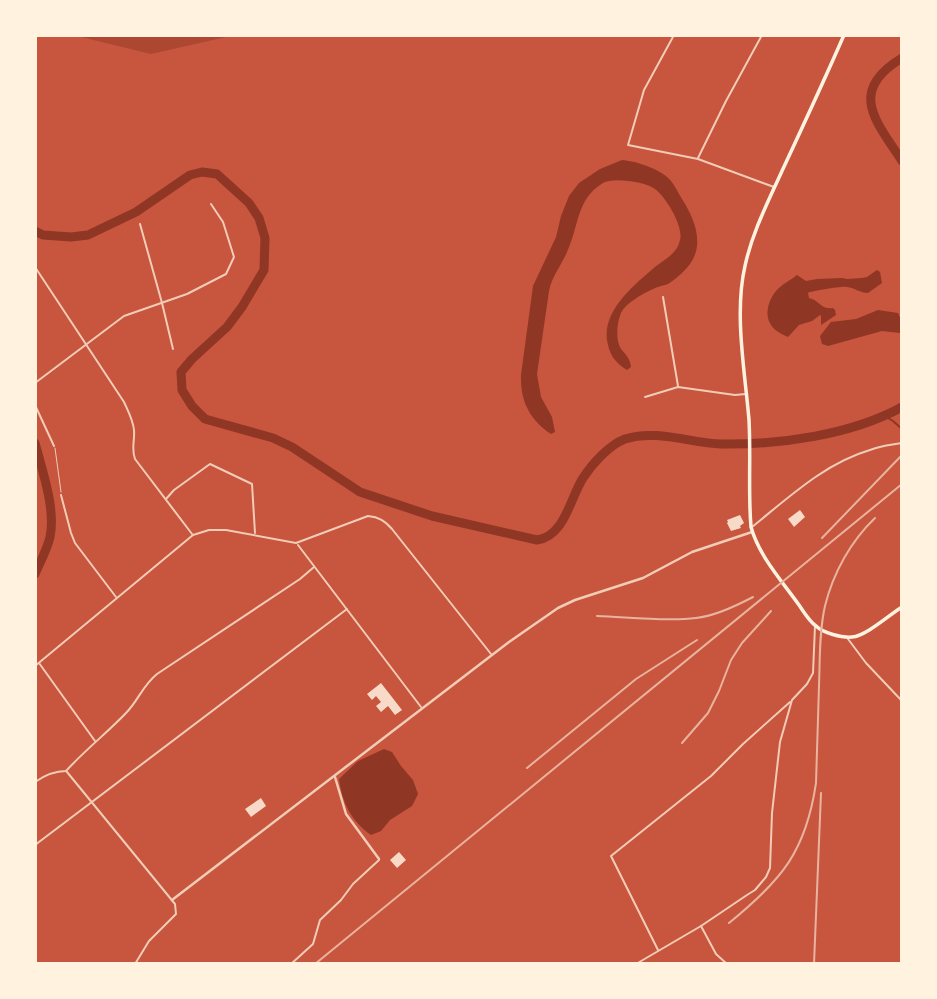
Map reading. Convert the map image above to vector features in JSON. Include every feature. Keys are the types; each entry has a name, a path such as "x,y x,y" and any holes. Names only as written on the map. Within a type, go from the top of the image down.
{"main road":[{"path":"844,35 775,187 749,251 742,284 741,314 749,419 752,530 769,563 815,626 821,630 846,637 856,636 902,607"}],"street":[{"path":"674,35 644,90 628,145 698,159 775,187"},
{"path":"698,159 762,35"},
{"path":"35,383 124,316 187,294 226,274 234,257 223,222 211,204"},
{"path":"140,224 173,349"},
{"path":"35,267 128,411 134,432 135,459 193,535"},
{"path":"663,297 678,387"},
{"path":"645,397 678,387 735,395 746,394"},
{"path":"35,405 54,446"},
{"path":"172,900 540,619 575,600 643,578 692,552 752,530 800,489 838,464 869,450 902,443"},
{"path":"165,499 211,464 252,484 255,535"},
{"path":"61,495 75,543 116,598"},
{"path":"35,666 193,535 209,530 226,530 296,543 368,516 384,521 392,529 492,655"},
{"path":"296,543 422,708"},
{"path":"35,782 47,774 66,771 128,712 145,685 157,674 314,567"},
{"path":"35,845 346,609"},
{"path":"658,951 611,856 711,776 807,684 813,673 815,626"},
{"path":"846,637 902,701"},
{"path":"39,662 96,741"},
{"path":"636,964 755,890 768,873 780,742 792,700"},
{"path":"66,771 177,909 176,914 149,941 135,964"},
{"path":"291,964 313,944 320,920 379,859 346,814 334,776"},
{"path":"701,926 716,954 727,964"}],"lane":[{"path":"54,446 61,495"},
{"path":"901,964 902,954"}],"shaded area":[{"path":"73,35 235,35 151,54"},
{"path":"622,160 652,168 672,182 694,222 697,248 690,264 679,276 668,284 639,296 621,313 617,336 631,367 627,370 613,358 609,350 607,329 610,318 630,290 676,249 681,234 664,199 655,189 644,184 608,181 588,197 549,291 537,374 541,397 552,417 555,432 551,434 532,416 522,393 521,375 533,286 556,237 569,196 579,183 600,169"},
{"path":"877,270 882,283 868,293 844,287 808,293 809,298 835,310 836,315 821,325 820,315 799,325 788,337 775,330 768,319 773,295 797,275 806,281 847,279 867,277"},
{"path":"878,310 898,313 902,331 882,331 828,346 822,344 820,336 831,322 856,319"},
{"path":"384,749 392,752 413,780 418,794 412,806 390,820 381,831 371,835 358,824 349,810 339,779 358,761"}],"building":[{"path":"800,510 805,517 794,527 788,519"},
{"path":"740,515 744,523 741,528 731,531 727,520"},
{"path":"381,683 402,710 395,715 388,706 381,712 376,706 381,702 376,696 372,700 367,694"},
{"path":"261,798 266,806 251,817 245,809"},
{"path":"399,852 406,860 397,868 390,860"}],"waterway":[{"path":"902,58 885,70 875,82 871,95 876,120 902,161"},
{"path":"35,231 43,235 88,235 136,212 190,175 202,172 217,174 249,203 259,218 265,238 264,270 227,327 181,372 182,390 192,406 205,419 273,438 292,447 360,492 432,516 537,540 546,537 560,524 578,486 596,461 607,450 625,439 648,435 721,444 767,443 838,431 882,417 902,407"},
{"path":"885,416 902,429"},
{"path":"35,443 51,514 50,537 35,574"}],"railway":[{"path":"822,538 902,455"},
{"path":"315,964 902,484"},
{"path":"729,923 777,878 789,862 806,828 816,783 820,646 825,606 844,558 875,518"},
{"path":"597,616 696,618 718,613 753,597"},
{"path":"682,743 708,713 731,660 742,643 771,611"},
{"path":"527,768 636,679 697,640"},
{"path":"814,964 821,793"}]}
